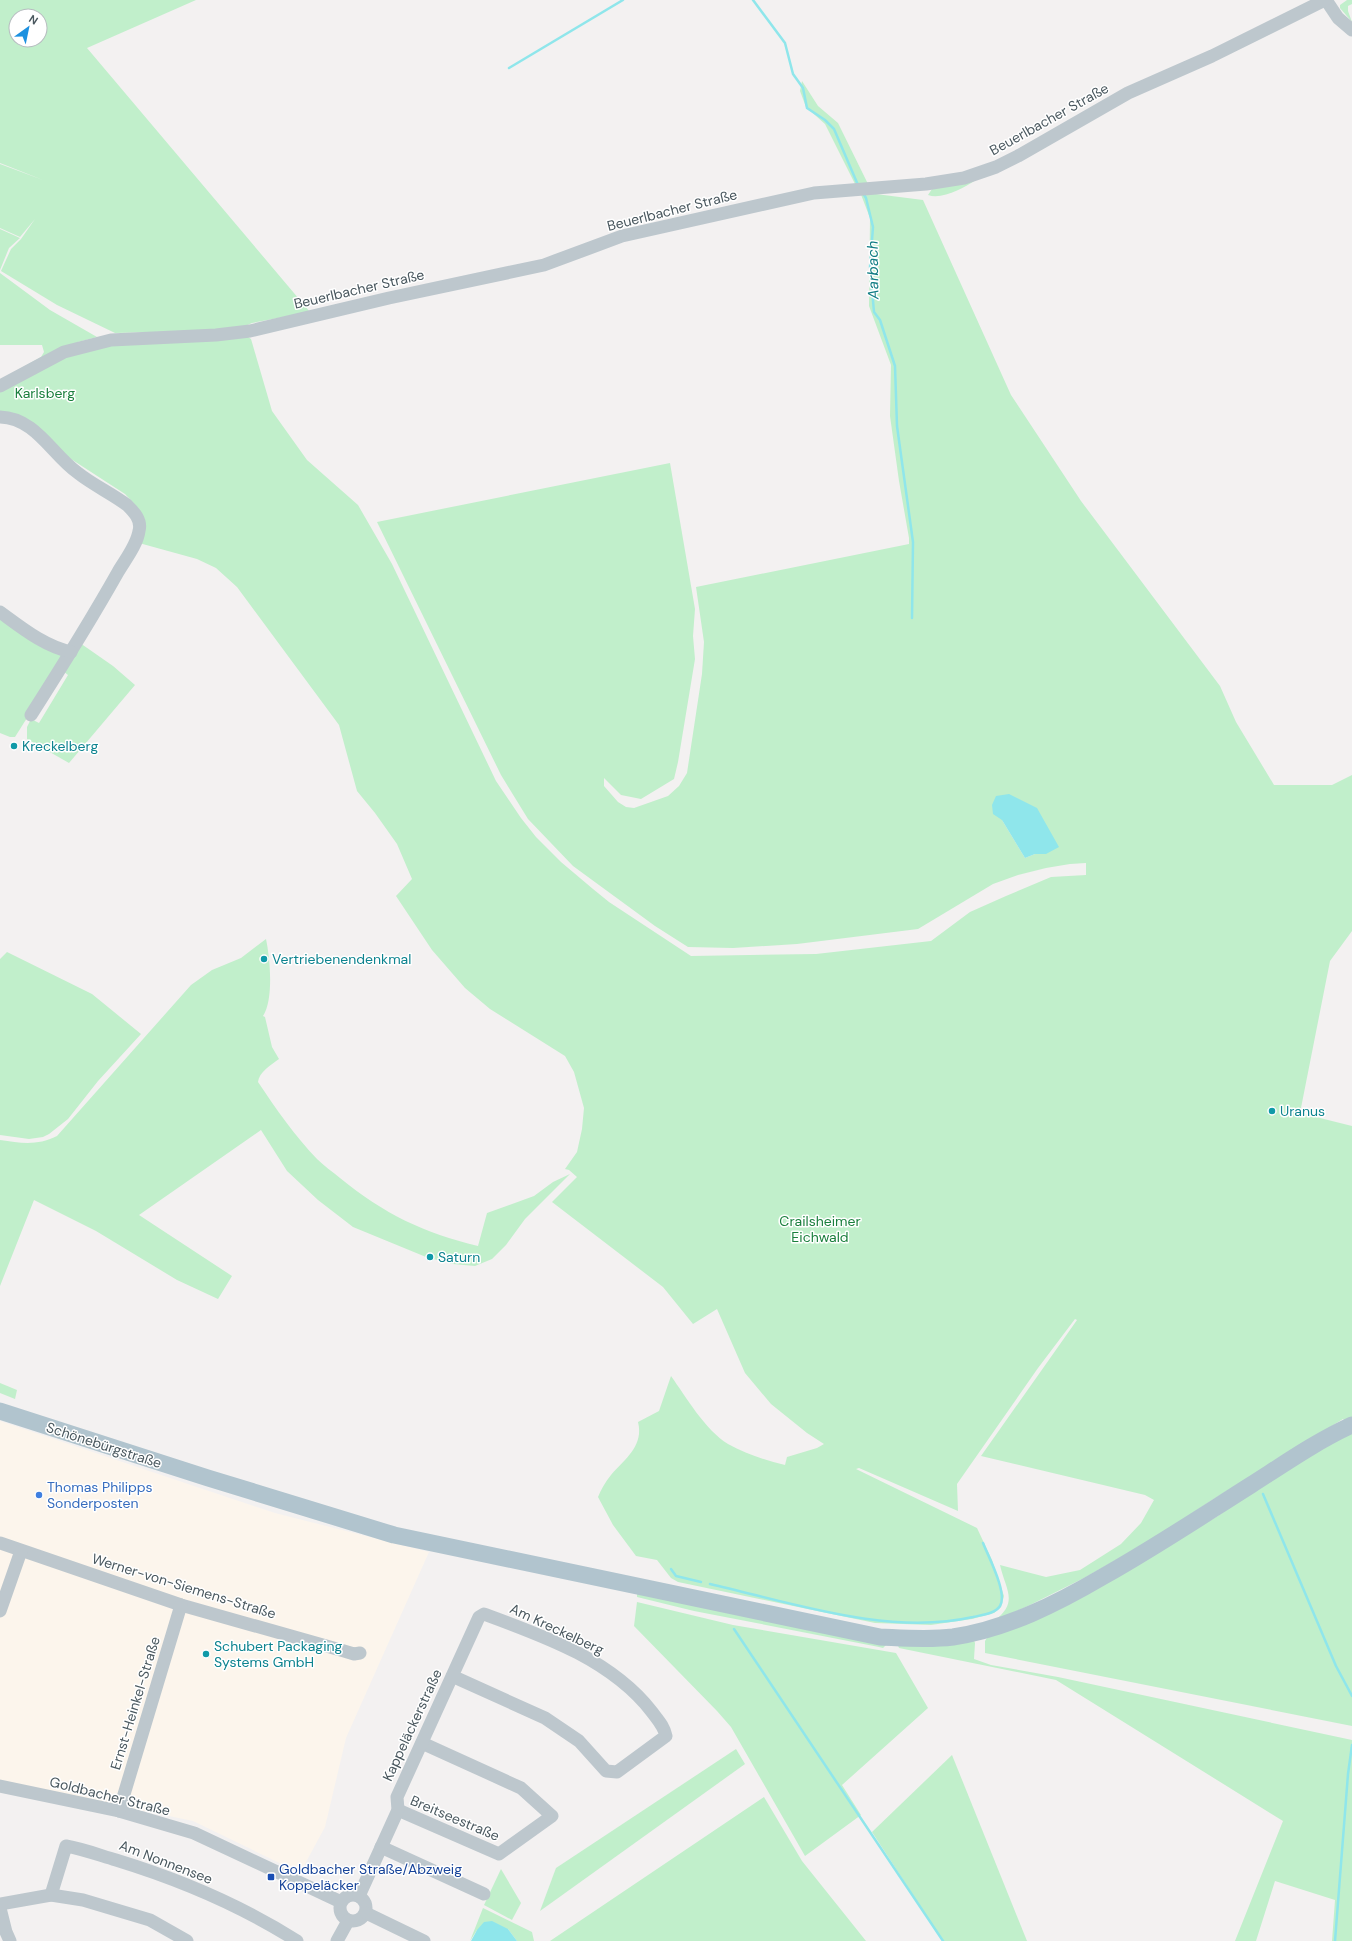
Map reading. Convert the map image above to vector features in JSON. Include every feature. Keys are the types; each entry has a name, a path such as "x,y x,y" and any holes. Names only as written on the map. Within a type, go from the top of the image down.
{"main road":[{"name":"Schönebürgstraße","path":"0,1411 208,1478 394,1535 880,1637 928,1639 954,1637 978,1632 1007,1623 1047,1607 1126,1564 1294,1458 1352,1424"}],"street":[{"name":"Beuerlbacher Straße","path":"0,386 64,352 111,340 216,335 250,331 374,301 544,264 622,236 814,193 926,184 964,178 1007,162 1128,93 1212,56 1325,0"},
{"path":"1325,0 1338,18 1352,30"},
{"path":"0,417 15,420 33,429 74,471 127,505 133,511 139,523 140,531 71,652 31,716"},
{"path":"0,612 19,627 48,645 71,652"},
{"name":"Werner-von-Siemens-Straße","path":"0,1543 181,1604 354,1654 360,1653"},
{"path":"0,1611 21,1551"},
{"name":"Ernst-Heinkel-Straße","path":"119,1811 181,1604"},
{"name":"Am Kreckelberg","path":"452,1676 514,1702 545,1718 579,1741 606,1771 617,1772 666,1736 664,1728 643,1700 609,1671 580,1654 484,1614"},
{"name":"Kappeläckerstraße","path":"359,1896 398,1810 397,1797 479,1617 484,1614"},
{"name":"Breitseestraße","path":"398,1810 499,1854 552,1816 521,1788 422,1743"},
{"name":"Goldbacher Straße","path":"0,1786 119,1811 194,1833 342,1902"},
{"name":"Am Nonnensee","path":"51,1895 66,1846 80,1848 150,1870 227,1903 297,1941"},
{"path":"382,1847 484,1894"},
{"path":"0,1904 51,1895 83,1900 150,1920 187,1941"},
{"path":"348,1896 359,1896 366,1905 366,1913 360,1920 355,1922 348,1921 341,1914 340,1907 342,1902 348,1896"},
{"path":"0,1908 6,1932 10,1941"},
{"path":"366,1913 424,1941"},
{"path":"337,1941 348,1921"}],"shaded area":[{"path":"0,1421 275,1513 429,1552 346,1738 325,1827 300,1873 193,1821 0,1781"}],"green space":[{"path":"0,0 196,0 87,48 310,312 252,323 236,330 115,333 57,305 1,271 11,249 21,239 35,219 20,237 0,228 0,164 43,180 0,163"},
{"path":"1347,0 1352,0 1352,4 1348,6 1348,11 1352,22 1340,8 1340,5"},
{"path":"802,81 818,106 838,123 868,184 855,184 825,124 806,107 800,91"},
{"path":"976,180 959,190 946,195 928,195 932,189"},
{"path":"860,192 923,200 1011,395 1081,501 1220,686 1236,722 1274,785 1332,785 1352,775 1352,931 1330,961 1300,1113 1352,1126 1352,1428 1343,1419 1212,1500 1153,1539 1084,1578 994,1621 1006,1608 1009,1596 1000,1565 1046,1577 1080,1570 1121,1544 1141,1523 1154,1500 1145,1495 981,1456 1077,1320 1075,1319 1038,1368 957,1484 958,1511 859,1468 856,1469 977,1528 992,1560 1004,1596 1001,1607 994,1613 972,1619 931,1625 875,1623 678,1582 671,1578 657,1560 636,1556 613,1525 598,1497 603,1486 632,1452 636,1445 639,1431 638,1422 659,1411 671,1376 696,1413 704,1422 720,1438 742,1451 785,1465 787,1457 817,1448 824,1444 807,1433 771,1404 745,1373 717,1309 693,1324 663,1287 552,1202 577,1177 569,1170 565,1169 577,1152 582,1129 584,1108 574,1072 565,1056 490,1009 465,988 432,950 396,896 412,879 397,844 357,791 339,725 237,587 216,568 197,559 139,543 143,527 142,516 140,511 125,494 0,413 0,380 41,357 44,352 42,345 0,345 0,273 50,310 97,337 78,342 78,351 106,344 245,335 251,339 272,411 307,460 358,505 392,564 496,781 536,837 561,862 609,902 691,956 816,954 931,941 970,912 1006,896 1051,877 1086,875 1086,863 1046,868 1018,875 993,884 918,929 797,944 733,948 688,947 655,926 573,866 528,819 501,775 377,522 670,463 695,609 693,636 695,659 678,762 674,779 641,799 621,795 604,778 604,786 618,802 626,807 634,808 668,796 679,786 687,773 702,674 704,642 696,587 909,544 890,416 891,365 869,306 870,218","holes":["1002,820 1046,854 1035,854 1025,858"]},
{"path":"0,229 20,238 9,248 0,270"},
{"path":"0,615 68,653 15,737 10,737 0,733"},
{"path":"80,643 113,666 135,685 69,763 27,739 27,727 31,719 39,723 68,675 63,671"},
{"path":"266,939 270,967 270,989 269,999 263,1016 265,1017 272,1047 279,1059 263,1072 258,1082 286,1122 317,1159 356,1191 405,1221 440,1235 478,1246 487,1213 534,1196 553,1182 570,1174 525,1219 506,1245 492,1259 475,1266 453,1264 426,1257 353,1227 318,1200 287,1171 261,1130 139,1215 232,1276 218,1299 177,1280 96,1231 34,1200 0,1286 0,1140 29,1143 43,1141 57,1136 191,985 212,970 241,958"},
{"path":"7,952 92,994 141,1034 98,1081 68,1119 43,1137 29,1139 0,1135 0,959"},
{"path":"0,1383 17,1390 15,1399 0,1393"},
{"path":"1352,1430 1352,1726 985,1653 985,1641 990,1633 1067,1602 1218,1516 1239,1499"},
{"path":"637,1592 886,1645 883,1648 694,1611 637,1597"},
{"path":"637,1602 733,1625 896,1653 928,1708 842,1785 861,1815 805,1856 731,1727 634,1626"},
{"path":"973,1638 975,1643 974,1659 991,1665 1058,1677 1352,1740 1352,1941 1332,1941 1335,1900 1275,1881 1256,1941 1235,1941 1283,1821 1056,1680 899,1648 897,1643"},
{"path":"736,1749 745,1764 540,1911 556,1868"},
{"path":"952,1755 1027,1941 943,1941 872,1832"},
{"path":"764,1797 802,1861 866,1941 550,1941"},
{"path":"501,1869 521,1903 512,1920 484,1905"},
{"path":"483,1908 532,1932 534,1941 517,1941 508,1929 477,1930 470,1941"}],"water":[{"path":"1009,794 1037,808 1059,847 1046,854 1035,854 1025,858 1002,820 993,814 992,805 996,796"},
{"path":"492,1921 508,1929 517,1941 471,1941 477,1930 484,1922"}],"waterway":[{"path":"509,68 623,0"},
{"name":"Aarbach","path":"753,0 785,43 793,74 803,88 807,108 825,120 834,129 858,185"},
{"name":"Aarbach","path":"863,193 866,198 873,227 870,267 874,312 880,320 895,366 897,426 913,542 912,618"},
{"path":"1263,1494 1336,1666 1352,1696"},
{"path":"710,1584 841,1615 908,1623 941,1622 988,1614 995,1611 1000,1606 1002,1600 999,1584 993,1565 983,1543"},
{"path":"671,1569 676,1576 701,1582"},
{"path":"734,1629 943,1941"},
{"path":"1335,1941 1348,1774 1352,1745"}],"place":[{"name":"Kreckelberg","path":"14,746"},
{"name":"Vertriebenendenkmal","path":"264,959"},
{"name":"Uranus","path":"1272,1111"},
{"name":"Saturn","path":"430,1257"},
{"name":"Thomas Philipps Sonderposten","path":"39,1495"},
{"name":"Schubert Packaging Systems GmbH","path":"206,1654"},
{"name":"Goldbacher Straße/Abzweig Koppeläcker","path":"271,1877"}],"park label":[{"name":"Karlsberg","path":"45,393"},
{"name":"Crailsheimer Eichwald","path":"820,1230"}]}
